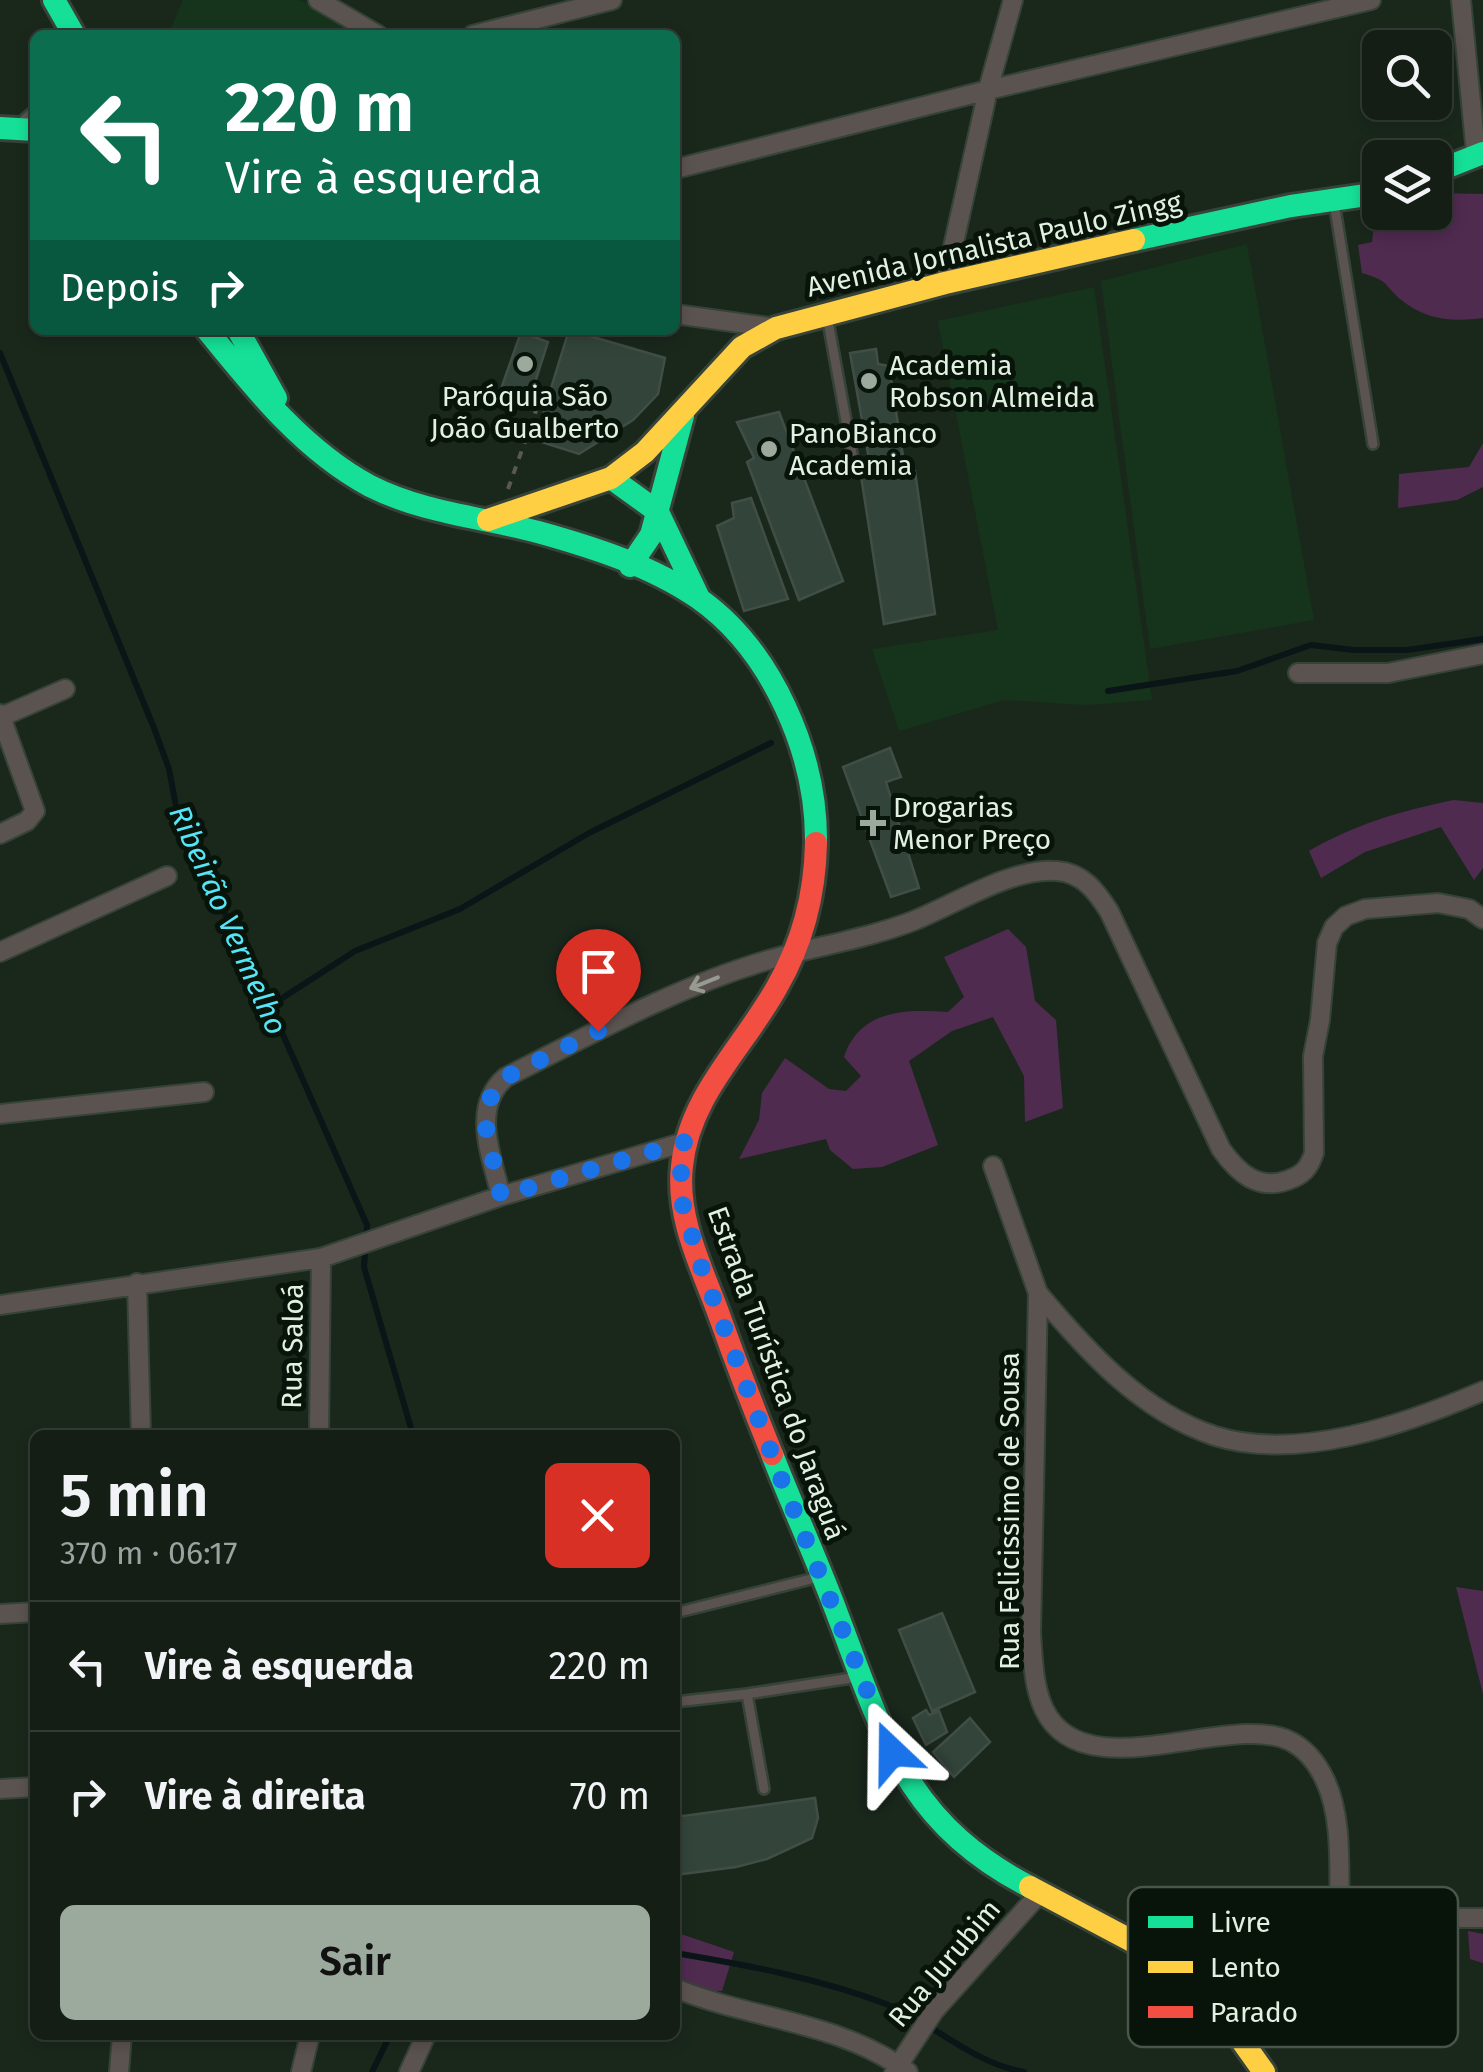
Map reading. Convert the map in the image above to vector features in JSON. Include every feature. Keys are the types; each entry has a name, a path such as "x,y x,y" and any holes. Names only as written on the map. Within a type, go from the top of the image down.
{"main road":[{"path":"54,0 71,30"},
{"path":"1452,164 1479,153"},
{"name":"Avenida Jornalista Paulo Zingg","path":"1341,198 1362,187"},
{"name":"Avenida Jornalista Paulo Zingg","path":"483,521 611,478 645,452 742,347 776,328 945,282 1362,195"},
{"name":"Estrada Turística do Jaraguá","path":"211,335 289,425 355,476 397,498 536,532 630,566 699,598 762,667 786,711 811,778 818,838 816,882 797,953 774,992 722,1062 685,1142 682,1202 701,1266 780,1476 886,1742 917,1796 946,1830 985,1863 1128,1938"},
{"name":"Estrada Turística do Jaraguá","path":"241,335 289,425"},
{"name":"Avenida Jornalista Paulo Zingg","path":"630,566 651,535 684,411"},
{"path":"611,478 658,512 699,598"},
{"path":"536,532 533,516 546,502"},
{"name":"Estrada Turística do Jaraguá","path":"1246,2047 1264,2072"}],"street":[{"path":"318,0 369,30"},
{"path":"493,30 612,0"},
{"path":"945,282 988,90 1013,0"},
{"path":"680,169 988,90 1371,0"},
{"path":"1461,0 1479,153"},
{"path":"680,315 776,328"},
{"path":"1298,674 1388,673 1483,654"},
{"path":"0,834 28,821 35,811 0,716 65,688"},
{"path":"501,1196 485,1123 493,1088 506,1077 703,983 797,953 850,942 1028,875 1055,870 1076,875 1093,886 1110,910 1221,1150 1234,1168 1254,1181 1274,1185 1298,1177 1309,1167 1314,1153 1313,1056 1327,943 1334,927 1346,916 1365,909 1438,903 1469,909 1483,918"},
{"path":"0,952 167,876"},
{"path":"0,1114 204,1092"},
{"path":"0,1304 328,1257 501,1196 685,1142"},
{"name":"Rua Felicissimo de Sousa","path":"993,1166 1038,1292 1031,1633 1036,1684 1044,1711 1056,1726 1074,1738 1107,1748 1264,1734 1288,1740 1303,1750 1327,1783 1333,1806 1338,1887"},
{"name":"Rua Saloá","path":"319,1430 328,1257"},
{"path":"137,1283 141,1430"},
{"path":"1038,1292 1078,1341 1127,1386 1168,1414 1215,1436 1253,1443 1312,1441 1370,1432 1432,1413 1483,1390"},
{"path":"0,1614 30,1612"},
{"path":"0,1789 30,1787"},
{"name":"Rua Jurubim","path":"900,2069 913,2040 934,2011 1040,1893"},
{"path":"680,1990 799,2022 848,2040 900,2069"},
{"path":"118,2072 121,2040"},
{"path":"301,2072 309,2040"},
{"path":"409,2072 424,2040"}],"lane":[{"path":"1341,198 1373,444"},
{"path":"826,312 855,470"},
{"path":"680,1612 822,1576"},
{"path":"680,1701 862,1677"},
{"path":"747,1694 764,1790"}],"path":[{"path":"507,491 538,404"}],"shaded area":[{"path":"183,0 298,0 317,6 347,30 170,30"},
{"path":"1452,193 1483,194 1483,318 1450,319 1409,306 1382,281 1362,273 1358,245 1372,242 1373,230 1452,230"},
{"path":"1247,244 1314,620 1150,649 1101,281"},
{"path":"1094,287 1152,700 1086,705 1004,700 899,731 872,649 998,630 938,321"},
{"path":"1483,443 1483,487 1457,500 1398,508 1399,474 1469,467"},
{"path":"1454,800 1483,803 1483,868 1474,880 1441,827 1365,852 1321,878 1309,851 1379,820"},
{"path":"1008,929 1026,947 1035,1001 1056,1020 1063,1108 1025,1122 1024,1076 993,1017 952,1031 909,1061 938,1145 882,1167 853,1169 830,1150 826,1139 739,1159 759,1120 762,1093 785,1058 829,1089 846,1091 861,1076 844,1057 861,1029 886,1015 901,1012 948,1012 964,997 944,957"},
{"path":"1456,1587 1483,1591 1483,1694"},
{"path":"1468,1931 1483,1934 1483,1963 1470,1959"},
{"path":"680,1934 734,1952 722,1991 691,1990 680,1984"}],"building":[{"name":"Paróquia São João Gualberto","path":"520,335 548,342 531,395 502,386"},
{"path":"567,335 586,335 665,358 658,394 633,420 579,454 535,440"},
{"path":"876,349 878,364 889,366 905,469 915,471 935,614 884,624 861,476 872,476 850,353"},
{"path":"779,412 843,581 799,600 747,462 754,458 737,422"},
{"path":"751,498 788,599 744,611 717,526 734,518 732,503"},
{"path":"890,748 901,777 886,782 919,888 891,897 843,767"},
{"path":"942,1613 975,1692 932,1711 899,1630"},
{"path":"926,1710 929,1715 939,1711 947,1732 926,1745 913,1718"},
{"path":"970,1718 990,1742 954,1777 933,1752"},
{"path":"815,1798 818,1818 812,1838 767,1859 680,1874 680,1816"}],"waterway":[{"name":"Ribeirão Vermelho","path":"0,353 154,728 169,769 178,817 273,1012 367,1225 364,1267 412,1430"},
{"path":"1108,691 1237,671 1311,645 1407,650 1483,639"},
{"path":"270,1006 355,951 460,909 589,833 771,743"},
{"name":"Ribeirão Vermelho","path":"680,1954 782,1973 860,1995 904,2012 987,2060 1024,2072"},
{"path":"372,2072 388,2040"}],"traffic: fast":[{"path":"54,0 71,30"},
{"path":"0,128 30,130"},
{"path":"1452,165 1483,153"},
{"path":"1134,240 1291,206 1362,196"},
{"path":"211,335 301,436 370,486 452,514 579,544 661,576 698,598 748,646 785,707 808,774 816,843"},
{"path":"241,335 276,398"},
{"path":"630,566 651,535 683,416"},
{"path":"611,478 658,512 699,598"},
{"path":"772,1454 870,1700 905,1773 954,1835 988,1862 1030,1887"}],"traffic: slow":[{"path":"488,520 611,478 645,452 742,347 776,328 945,283 1134,240"},
{"path":"1030,1887 1128,1939"},
{"path":"1246,2047 1264,2072"}],"traffic: jam":[{"path":"772,1454 691,1241 683,1204 682,1166 687,1140 706,1094 764,1009 794,953 810,900 816,843"}],"place":[{"name":"Paróquia São João Gualberto","path":"525,364"},
{"name":"Academia Robson Almeida","path":"869,381"},
{"name":"PanoBianco Academia","path":"769,449"},
{"name":"Drogarias Menor Preço","path":"873,823"}],"route":[{"path":"598,1031 506,1077 493,1088 485,1123 501,1196 685,1142 682,1202 701,1266 780,1476 892,1752"}]}
